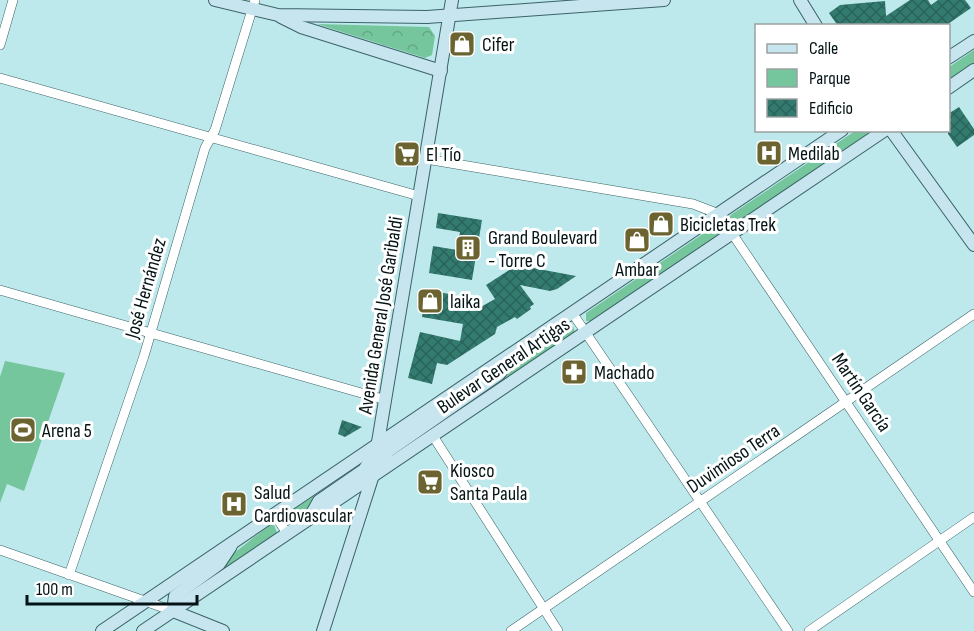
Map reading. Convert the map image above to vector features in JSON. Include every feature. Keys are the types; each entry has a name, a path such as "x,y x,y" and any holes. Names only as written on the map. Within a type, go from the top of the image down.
{"main road":[{"path":"215,0 254,5 301,27 441,71"},
{"name":"Avenida General José Garibaldi","path":"323,631 372,478 379,445 452,0"},
{"path":"278,15 450,16 664,0"},
{"path":"800,0 815,24"},
{"path":"950,57 974,40"},
{"path":"950,87 974,70"},
{"name":"Bulevar General Artigas","path":"102,631 839,132"},
{"name":"Bulevar General Artigas","path":"143,631 882,132"},
{"path":"892,132 974,245"},
{"path":"372,478 388,451 499,374 514,354"},
{"path":"310,518 319,501 364,470 379,445"},
{"path":"223,631 173,611 175,596 219,564 234,540"}],"street":[{"path":"0,45 13,0"},
{"name":"José Hernández","path":"69,575 150,335 205,148 211,137 254,5"},
{"path":"0,78 419,196"},
{"path":"426,159 693,204 719,214"},
{"name":"Martín García","path":"719,214 974,592"},
{"path":"0,290 150,335 386,400"},
{"path":"573,314 788,631"},
{"name":"Duvimioso Terra","path":"511,631 974,314"},
{"path":"433,436 558,631"},
{"path":"274,514 287,533"},
{"path":"809,631 974,517"},
{"path":"0,550 173,611"}],"green space":[{"path":"317,24 429,27 435,36 432,55 425,58"},
{"path":"974,50 974,63 950,79 950,66"},
{"path":"854,132 872,132 736,223 731,224 729,217"},
{"path":"713,227 721,231 718,236 592,321 586,321 586,313"},
{"path":"567,326 573,326 575,333 389,458 388,456 508,373 535,347"},
{"name":"Arena 5","path":"5,361 65,373 24,491 7,484 0,503 0,377"},
{"path":"361,465 319,496 293,522 286,520 287,514"},
{"path":"274,525 277,533 187,593 249,541"}],"building":[{"path":"910,0 928,0 931,5 938,0 965,0 971,8 948,24 837,24 829,13 840,5 885,1 886,16"},
{"path":"959,107 974,129 974,135 957,147 948,134 950,132 950,113"},
{"name":"Grand Boulevard - Torre C","path":"438,213 482,220 472,280 429,273 433,246 457,250 460,232 436,228"},
{"path":"517,265 576,276 550,291 520,285 534,304 530,307 531,309 517,319 515,317 497,327 495,334 447,365 437,363 432,384 408,378 420,332 460,341 463,324 422,317 426,290 473,298 479,308 495,299 486,285"},
{"path":"342,420 362,427 345,437 338,434"}],"place":[{"name":"Cifer","path":"462,44"},
{"name":"Medilab","path":"769,153"},
{"name":"El Tío","path":"407,154"},
{"name":"Bicicletas Trek","path":"661,224"},
{"name":"Ambar","path":"637,240"},
{"name":"Grand Boulevard - Torre C","path":"468,248"},
{"name":"laika","path":"430,301"},
{"name":"Machado","path":"574,372"},
{"name":"Arena 5","path":"23,430"},
{"name":"Kiosco Santa Paula","path":"430,482"},
{"name":"Salud Cardiovascular","path":"234,504"}]}
